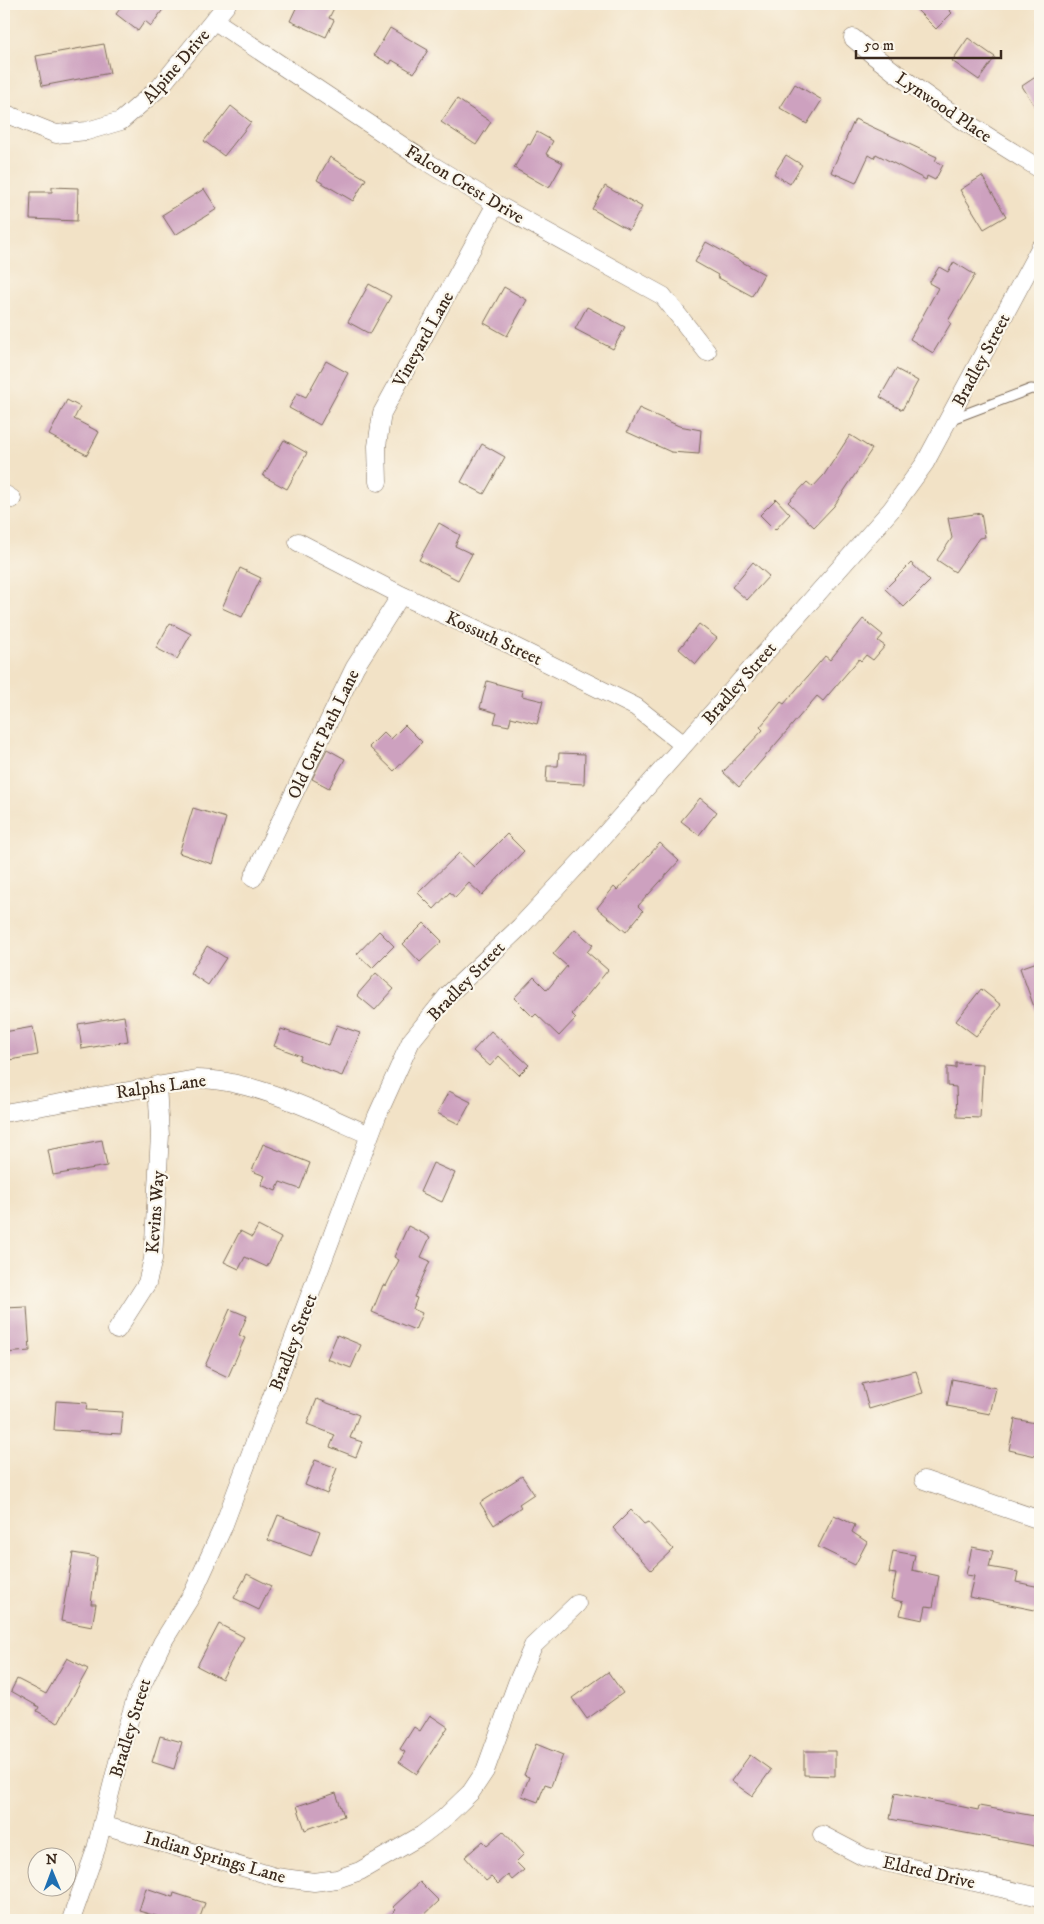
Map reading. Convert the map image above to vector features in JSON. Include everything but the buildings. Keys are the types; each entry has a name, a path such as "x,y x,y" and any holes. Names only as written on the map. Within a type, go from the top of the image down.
{"street":[{"name":"Alpine Drive","path":"4,113 56,134 87,131 121,121 160,87 227,4"},
{"name":"Falcon Crest Drive","path":"215,21 384,135 496,204 663,296 707,352"},
{"name":"Lynwood Place","path":"854,38 888,68 933,102 1040,169"},
{"name":"Vineyard Lane","path":"378,482 377,446 382,413 496,204"},
{"name":"Bradley Street","path":"71,1920 88,1878 136,1698 162,1643 193,1593 223,1527 370,1135 397,1068 411,1041 448,995 551,895 891,510 925,464 1040,248"},
{"name":"Kossuth Street","path":"298,542 401,595 507,643 636,707 684,745"},
{"name":"Old Cart Path Lane","path":"253,878 355,667 401,595"},
{"name":"Ralphs Lane","path":"4,1113 157,1085 196,1079 218,1079 281,1099 370,1135"},
{"name":"Kevins Way","path":"117,1330 148,1282 153,1259 160,1135 157,1085"},
{"path":"924,1480 1040,1520"},
{"name":"Indian Springs Lane","path":"103,1825 276,1877 314,1882 337,1879 360,1872 389,1856 444,1819 471,1792 485,1771 517,1683 534,1646 577,1604"},
{"name":"Eldred Drive","path":"822,1835 864,1857 1040,1897"}],"lane":[{"path":"949,420 1031,389 1040,390"}]}
